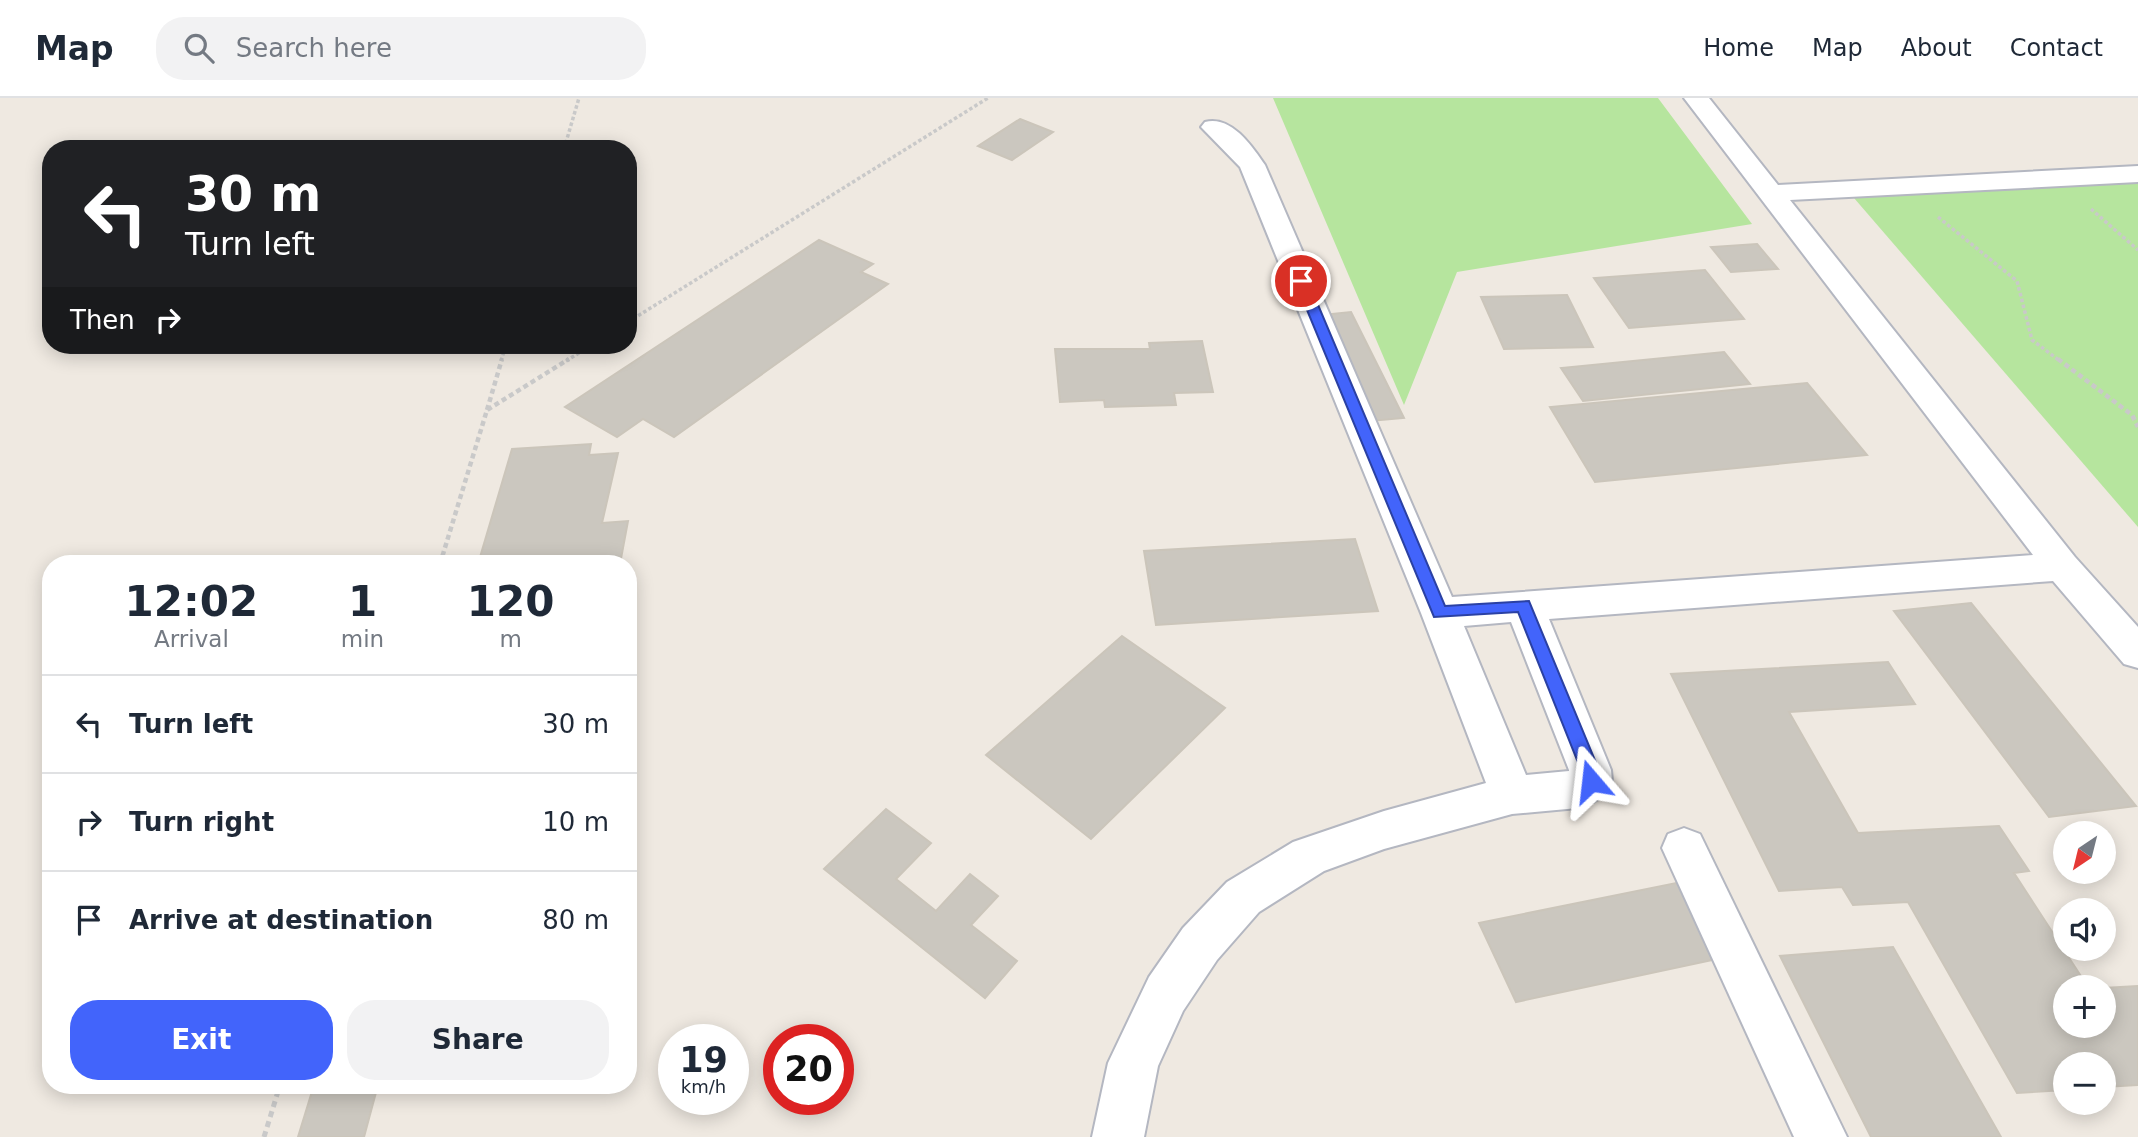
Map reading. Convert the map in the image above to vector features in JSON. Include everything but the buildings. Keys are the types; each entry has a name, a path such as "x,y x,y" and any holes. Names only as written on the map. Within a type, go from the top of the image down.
{"lane":[{"path":"1696,98 2062,567 2138,653"},
{"path":"1214,127 1229,138 1252,165 1440,613 1512,795"},
{"path":"1770,193 2138,174"},
{"path":"1440,613 2062,567"},
{"path":"1118,1137 1133,1063 1166,994 1199,944 1243,897 1309,856 1384,830 1512,795 1578,789 1591,781 1590,770 1524,606"},
{"path":"1684,848 1821,1137"}],"path":[{"path":"567,140 579,98"},
{"path":"637,316 988,98"},
{"path":"2090,208 2138,250"},
{"path":"1937,216 2017,281 2032,340 2132,415 2138,427"},
{"path":"443,555 503,354"},
{"path":"487,410 577,354"},
{"path":"264,1137 277,1094"}],"green space":[{"path":"1273,98 1658,98 1752,224 1457,272 1404,405"},
{"path":"2138,179 2138,527 1854,198"}],"route":[{"path":"1301,281 1440,613 1524,606 1590,770 1591,781"}]}
